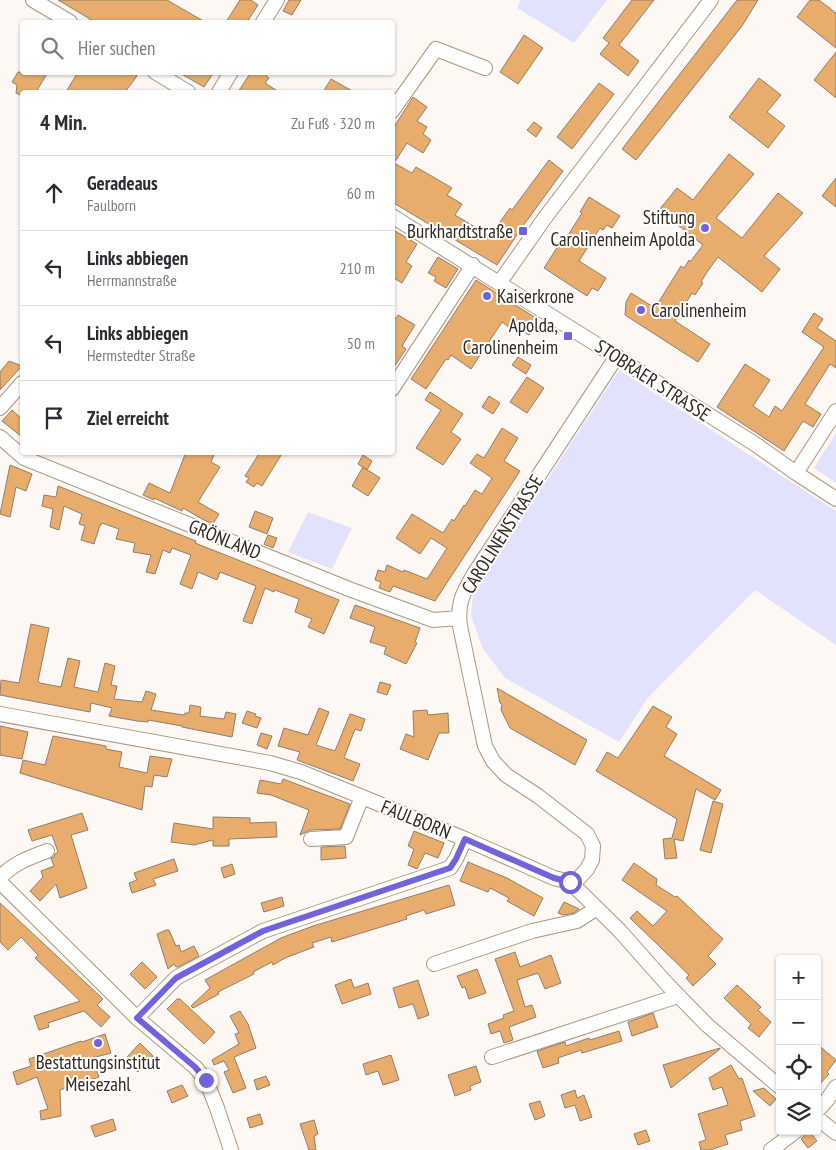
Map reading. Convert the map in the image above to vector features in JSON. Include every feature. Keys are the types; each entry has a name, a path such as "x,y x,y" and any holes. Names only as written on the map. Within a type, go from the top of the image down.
{"street":[{"path":"33,0 67,20"},
{"path":"264,20 277,0"},
{"path":"500,282 544,219 711,0"},
{"path":"395,107 436,49 485,68"},
{"path":"159,75 185,90"},
{"path":"220,90 229,75"},
{"name":"STOBRAER STRASSE","path":"395,218 617,356 755,444 836,499"},
{"path":"395,384 473,266"},
{"name":"CAROLINENSTRASSE","path":"570,882 579,878 587,869 592,860 593,846 587,834 538,796 506,775 493,761 485,746 458,606 474,574 617,356"},
{"path":"0,408 20,385"},
{"path":"796,473 836,411"},
{"name":"GRÖNLAND","path":"0,437 20,454"},
{"path":"0,453 24,458"},
{"name":"GRÖNLAND","path":"21,455 349,589 433,620 459,618"},
{"name":"FAULBORN","path":"0,714 270,763 301,772 465,839 554,878 570,882 619,930 678,996 707,1025 776,1083"},
{"path":"311,839 346,837 362,797"},
{"path":"137,1018 176,978 263,931 450,868 465,839"},
{"path":"0,878 8,869 20,861 47,851"},
{"path":"0,882 137,1018 195,1067 206,1080 231,1150"},
{"path":"434,964 532,931 576,920 597,908"},
{"path":"492,1057 678,996"},
{"path":"821,1107 836,1087"},
{"path":"821,1121 836,1133"},
{"path":"771,1150 791,1135"}],"shaded area":[{"path":"520,0 607,0 574,43 517,8"},
{"path":"619,370 836,511 836,645 755,590 647,699 619,742 505,678 483,649 471,616 473,593"},
{"path":"836,433 836,483 814,468"},
{"path":"308,512 352,528 332,569 288,552"}],"building":[{"path":"58,0 167,0 202,20 92,20"},
{"path":"240,0 251,0 258,5 248,20 227,20"},
{"path":"289,0 301,0 292,15 283,11"},
{"path":"632,0 654,0 619,45 639,61 628,76 600,54 609,43 603,38"},
{"path":"737,0 758,0 742,26 636,160 622,149"},
{"path":"810,0 819,0 836,13 836,48 797,17"},
{"path":"524,35 543,48 518,84 500,72"},
{"path":"836,52 836,98 814,80"},
{"path":"18,72 20,72 20,75 46,75 37,90 20,90 20,95 16,93 17,85 12,82"},
{"path":"76,75 137,76 126,90 67,90"},
{"path":"183,75 212,75 204,87"},
{"path":"249,75 266,75 269,78 265,83 276,90 239,90"},
{"path":"759,78 781,95 767,112 785,126 768,148 729,117"},
{"path":"331,79 350,90 324,90"},
{"path":"599,83 614,94 572,149 557,137"},
{"path":"413,97 427,107 417,121 427,127 423,134 431,140 423,153 407,143 395,161 395,125"},
{"path":"534,122 542,128 536,137 527,130"},
{"name":"Stiftung Carolinenheim Apolda","path":"729,154 754,174 716,218 742,238 778,193 803,213 764,256 780,269 762,292 718,257 707,272 701,282 703,283 695,295 692,293 675,321 710,344 698,362 625,315 626,302 631,293 655,308 681,266 684,268 703,245 659,210 677,188 693,200"},
{"path":"549,160 563,171 497,265 395,204 395,164 412,173 416,167 452,188 447,195 462,204 455,215 490,236"},
{"path":"836,178 836,207 822,196"},
{"name":"Stiftung Carolinenheim Apolda","path":"589,197 620,216 612,228 607,225 603,230 600,228 579,261 606,278 598,291 592,288 587,296 544,268 558,246 560,248 582,213 580,212"},
{"path":"395,231 417,244 406,262 412,266 402,283 395,279"},
{"path":"438,257 458,269 446,288 434,281 436,277 428,273"},
{"path":"476,280 539,320 529,335 512,324 510,328 502,322 471,369 451,355 448,360 446,359 426,389 411,379"},
{"path":"814,313 823,319 817,328 836,341 836,368 830,364 805,404 821,414 813,427 803,421 784,451 717,407 745,364 770,380 753,406 769,417 775,406 782,411 824,347 802,332"},
{"path":"398,315 415,325 402,346 406,349 395,366 395,319"},
{"path":"518,357 531,365 526,374 512,365"},
{"path":"9,361 20,365 20,368 0,390 0,372"},
{"path":"527,377 544,388 527,413 510,402"},
{"path":"430,392 463,414 451,432 461,439 443,465 416,448 441,410 425,400"},
{"path":"489,396 500,403 493,414 482,407"},
{"path":"12,410 20,417 20,435 2,421"},
{"path":"502,428 518,438 504,461 520,471 435,601 393,586 390,592 379,588 381,582 375,580 378,570 385,572 387,565 427,579 447,548 431,538 420,554 396,538 412,514 443,533 452,519 454,521 475,490 482,494 492,478 470,463 477,454 484,458"},
{"path":"185,455 214,455 211,462 220,467 198,502 219,514 213,524 183,508 182,511 143,495 149,483 170,493"},
{"path":"258,455 281,455 262,486 257,483 254,487 246,482 249,478 245,476"},
{"path":"363,455 372,461 367,470 358,464"},
{"path":"10,465 32,474 26,491 16,487 10,517 0,514"},
{"path":"363,467 380,478 368,496 352,486"},
{"path":"58,486 339,600 324,634 308,627 312,619 295,612 299,599 275,590 274,592 265,588 252,624 243,621 256,586 220,572 217,580 198,572 192,589 180,584 191,555 172,548 170,553 163,550 155,574 146,572 151,555 133,552 135,543 116,539 119,529 102,523 94,544 81,540 85,526 79,524 82,514 64,506 59,530 50,527 53,509 42,506 44,495 56,497"},
{"path":"255,511 273,518 267,534 249,527"},
{"path":"268,535 277,538 273,548 264,544"},
{"path":"355,605 420,628 415,642 417,643 406,664 384,654 386,647 370,642 375,627 350,618"},
{"path":"31,624 49,628 38,681 40,683 61,687 68,658 80,661 74,687 98,692 105,663 115,666 111,685 117,686 114,699 142,702 146,691 156,694 151,710 184,715 189,713 190,705 201,707 200,716 224,719 226,712 236,714 232,737 148,720 148,722 137,721 109,716 112,708 91,703 90,712 0,695 1,680 19,683"},
{"path":"380,682 391,685 387,695 377,692"},
{"path":"497,688 587,740 575,765 510,728 501,710 502,704 500,703"},
{"path":"653,706 672,717 666,727 677,734 664,756 721,790 715,800 696,789 683,841 674,839 677,858 665,859 663,839 672,838 677,819 596,771 607,752 618,758"},
{"path":"319,708 329,712 316,745 335,751 350,714 365,719 361,731 355,729 344,758 360,764 353,781 297,760 300,752 278,746 284,728 308,735"},
{"path":"427,710 428,715 448,713 449,733 439,733 428,760 400,749 406,734 414,737 413,711"},
{"path":"247,711 261,718 257,728 242,723"},
{"path":"0,726 28,732 22,759 0,755"},
{"path":"261,733 272,736 267,749 257,745"},
{"path":"53,736 106,746 106,749 122,752 119,767 147,773 150,756 172,759 167,777 154,775 152,787 145,786 142,810 20,773 23,760 45,765"},
{"path":"283,779 350,804 340,829 310,830 300,835 309,810 271,795 257,793 260,780 281,784"},
{"path":"713,801 723,804 711,853 700,850"},
{"path":"82,813 88,830 71,835 87,888 60,898 56,884 40,901 30,891 43,877 41,871 54,866 51,858 58,852 52,835 32,841 28,830"},
{"path":"213,817 250,818 250,823 276,822 277,837 229,839 229,846 213,846 213,840 194,845 171,842 174,823 213,829"},
{"path":"414,831 444,843 438,858 425,853 417,869 408,865 414,849 408,846"},
{"path":"345,846 346,858 321,860 321,847"},
{"path":"174,859 178,871 153,879 156,885 132,893 129,883 137,880 134,873"},
{"path":"468,862 507,878 543,898 534,916 507,901 509,898 490,888 488,892 460,881"},
{"path":"634,863 657,879 656,885 675,897 677,896 723,939 708,956 716,964 693,986 686,978 689,975 630,918 637,911 653,926 667,911 622,880"},
{"path":"232,864 235,874 224,878 221,868"},
{"path":"449,885 455,905 426,914 424,910 406,916 407,919 332,942 331,937 312,943 314,947 285,958 273,965 272,962 253,972 254,974 218,992 219,994 193,1008 191,1006 210,988 205,980 281,938 313,926"},
{"path":"282,897 284,906 264,912 261,903"},
{"path":"564,902 579,909 574,913 563,915 558,913"},
{"path":"0,903 103,999 97,1005 110,1017 101,1027 84,1011 48,1023 49,1027 39,1030 34,1016 80,1001 35,958 38,955 21,937 8,950 0,942"},
{"path":"169,930 176,946 179,945 181,952 194,946 199,956 178,967 174,964 168,969 157,934"},
{"path":"515,952 520,967 551,955 561,983 545,989 538,973 517,980 525,1007 532,1005 536,1017 509,1027 513,1040 504,1043 500,1031 491,1034 488,1024 504,1018 503,1015 514,1011 495,959"},
{"path":"142,962 157,977 145,989 130,974"},
{"path":"477,969 486,993 469,999 465,987 462,988 457,976"},
{"path":"351,979 354,988 368,983 371,994 342,1004 335,985"},
{"path":"418,980 429,1015 418,1019 413,1004 399,1008 393,988"},
{"path":"737,985 761,1007 758,1010 771,1022 759,1037 748,1028 751,1024 724,998"},
{"path":"177,999 180,999 215,1032 204,1044 167,1009"},
{"path":"240,1011 248,1024 256,1048 234,1057 246,1088 233,1093 224,1072 229,1070 224,1061 214,1065 212,1060 239,1044 235,1034 239,1033 230,1016"},
{"path":"653,1013 658,1027 632,1036 628,1022"},
{"path":"619,1031 622,1041 582,1053 581,1050 558,1058 559,1063 543,1068 537,1051 565,1042 566,1046"},
{"path":"105,1034 111,1053 92,1058 99,1077 60,1090 61,1116 41,1120 40,1111 48,1109 37,1077 17,1085 13,1072 31,1066 29,1059"},
{"path":"140,1043 153,1056 138,1072 129,1064 131,1061 127,1057"},
{"path":"821,1047 836,1060 827,1072 829,1074 821,1083"},
{"path":"720,1049 671,1088 663,1065"},
{"path":"391,1055 399,1080 383,1085 378,1071 366,1075 363,1064"},
{"path":"731,1065 739,1079 742,1078 755,1116 740,1121 742,1130 725,1135 728,1144 710,1150 701,1150 699,1142 706,1140 698,1114 728,1105 722,1087 713,1090 709,1078"},
{"path":"476,1066 481,1082 470,1086 471,1090 455,1096 448,1075"},
{"path":"266,1076 270,1085 257,1090 254,1080"},
{"path":"182,1085 188,1096 172,1103 167,1091"},
{"path":"764,1088 776,1099 770,1106 753,1091"},
{"path":"575,1090 577,1098 584,1095 592,1117 580,1121 575,1105 565,1108 561,1095"},
{"path":"540,1101 545,1116 535,1120 529,1104"},
{"path":"260,1114 263,1124 250,1128 247,1118"},
{"path":"113,1119 116,1130 95,1137 91,1126"},
{"path":"314,1120 318,1134 314,1136 316,1150 309,1150 300,1124"},
{"path":"646,1130 650,1141 638,1145 634,1134"},
{"path":"805,1135 812,1135 817,1141 808,1148 801,1139"}],"place":[{"name":"Stiftung Carolinenheim Apolda","path":"705,228"},
{"name":"Burkhardtstraße","path":"523,231"},
{"name":"Kaiserkrone","path":"487,296"},
{"name":"Carolinenheim","path":"641,310"},
{"name":"Apolda, Carolinenheim","path":"568,336"},
{"name":"Bestattungsinstitut Meisezahl","path":"98,1043"}],"route":[{"path":"206,1080 174,1048 137,1018 176,978 263,931 450,868 465,839 554,878 570,882"}]}
